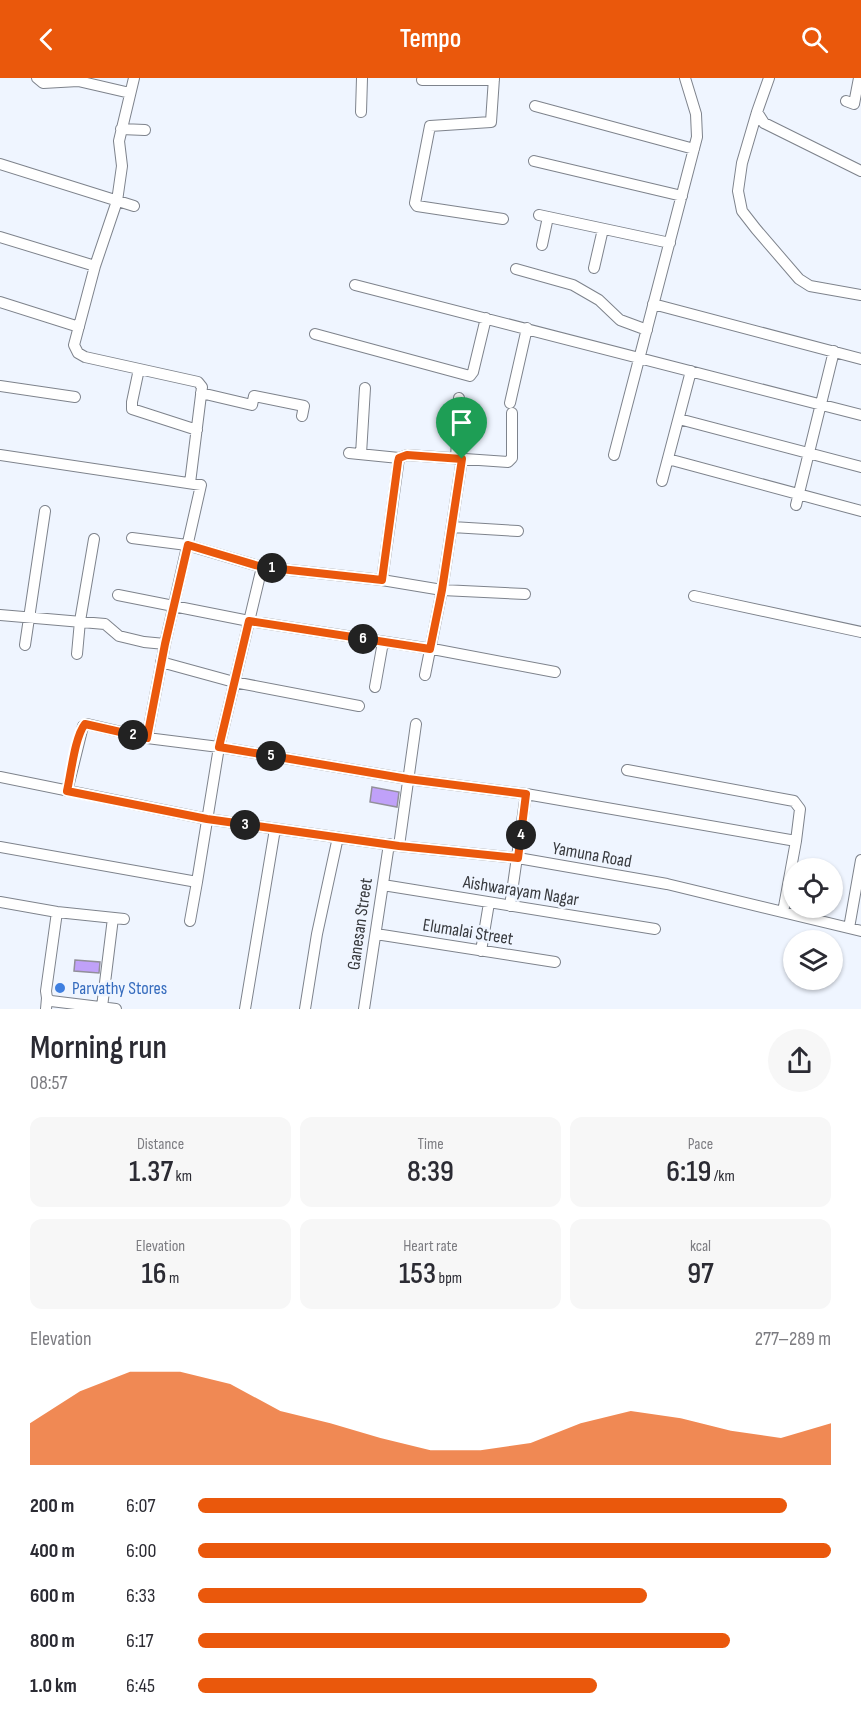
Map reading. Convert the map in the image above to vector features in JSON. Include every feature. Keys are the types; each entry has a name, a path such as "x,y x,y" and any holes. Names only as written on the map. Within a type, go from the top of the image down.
{"street":[{"path":"37,78 43,83 78,81 130,93"},
{"path":"134,78 118,141 122,166 117,201 95,266 74,345 78,353 85,357 198,382 202,387 190,483"},
{"path":"361,112 362,78"},
{"path":"614,455 697,137 696,114 685,78"},
{"path":"769,78 742,163 738,191 742,211 799,279 810,285 861,296"},
{"path":"846,101 854,104 859,78"},
{"path":"422,80 494,79 492,122 430,126 415,204 503,219"},
{"path":"536,106 694,149"},
{"path":"757,112 764,123 861,171"},
{"path":"122,129 145,130"},
{"path":"534,161 682,196"},
{"path":"0,164 134,206"},
{"path":"542,246 544,216 670,243"},
{"path":"594,268 603,229"},
{"path":"0,237 95,266"},
{"path":"516,269 573,285 599,300 620,320 647,330"},
{"path":"355,285 861,415"},
{"path":"0,302 79,327"},
{"path":"653,304 861,358"},
{"path":"315,334 470,376 473,372 486,318"},
{"path":"349,453 399,458 407,455 510,461 511,408 527,328"},
{"path":"797,500 834,351"},
{"path":"139,369 132,409 197,430"},
{"path":"662,481 691,371"},
{"path":"0,386 75,397"},
{"path":"361,454 365,388"},
{"path":"201,393 252,405 254,396 304,406 302,416"},
{"path":"425,675 452,527 459,459 459,398"},
{"path":"679,419 861,467"},
{"path":"0,455 201,485 161,662 147,738"},
{"path":"382,580 399,458"},
{"path":"668,459 797,500 861,511"},
{"path":"26,645 45,511"},
{"path":"452,527 518,531"},
{"path":"132,538 188,545 262,567 382,580 442,590 525,594"},
{"path":"77,654 80,621 94,540"},
{"path":"190,921 219,747 262,567"},
{"path":"118,595 249,621 430,649 555,672"},
{"path":"694,596 861,632"},
{"path":"0,615 105,624 119,636 165,644"},
{"path":"375,687 382,642"},
{"path":"161,662 234,682 359,706"},
{"name":"Ganesan Street","path":"364,1009 382,885 394,845 408,779 416,723"},
{"path":"67,791 85,724 147,738 219,747 408,779 526,794 796,841"},
{"path":"627,770 794,801 800,809 793,858"},
{"name":"Yamuna Road","path":"0,777 207,819 394,845 518,858 667,884 783,912"},
{"path":"510,906 526,794"},
{"path":"245,1009 275,829"},
{"path":"305,1009 317,934 338,837"},
{"path":"0,847 197,882"},
{"path":"849,928 860,867"},
{"name":"Aishwarayam Nagar","path":"382,885 655,929"},
{"path":"0,902 57,912 119,918 102,1007"},
{"path":"481,951 489,903"},
{"path":"57,912 46,1004 51,1001 116,1009"},
{"name":"Yamuna Road","path":"808,918 861,931"},
{"name":"Elumalai Street","path":"376,934 555,962"}],"building":[{"path":"372,787 399,792 397,807 370,802"},
{"path":"75,960 100,962 99,973 74,971"}],"place":[{"name":"Parvathy Stores","path":"60,988"}],"route":[{"path":"407,455 462,459 442,590 430,649 249,621 219,747 408,779 526,794 518,858 399,846 207,819 67,791 85,724 147,738 165,644 188,545 262,567 382,580 399,458 407,455"}]}
